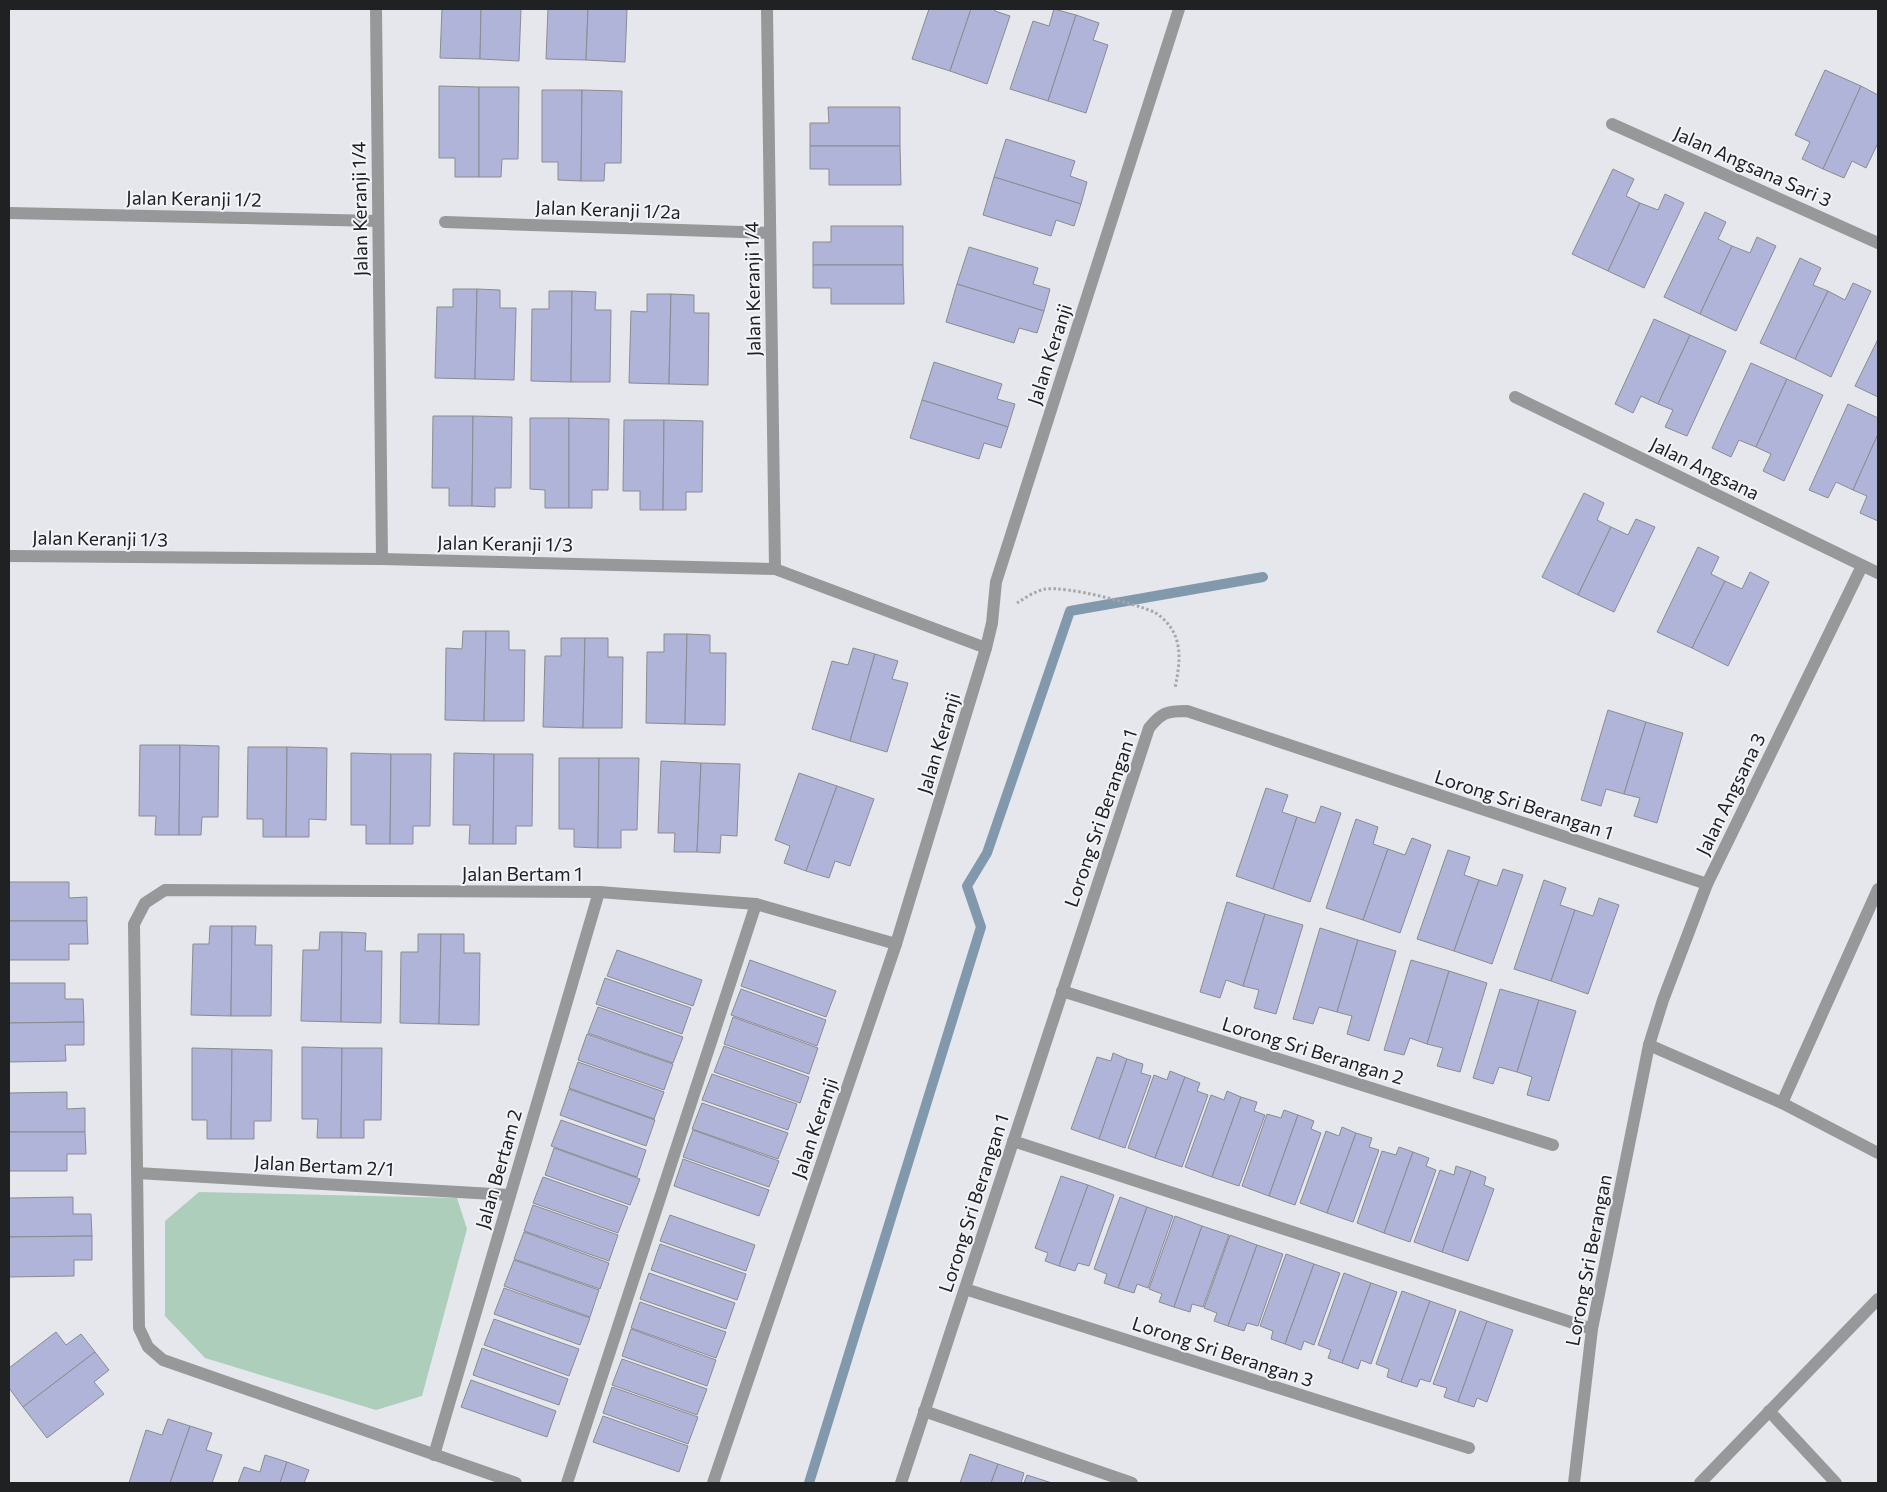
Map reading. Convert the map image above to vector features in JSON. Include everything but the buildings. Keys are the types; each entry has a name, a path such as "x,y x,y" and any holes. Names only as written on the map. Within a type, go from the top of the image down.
{"street":[{"name":"Jalan Keranji 1/4","path":"376,9 382,559"},
{"name":"Jalan Keranji 1/4","path":"767,9 775,568"},
{"name":"Jalan Keranji","path":"713,1483 896,944 986,648 992,624 996,582 1179,9"},
{"name":"Jalan Angsana Sari 3","path":"1612,124 1878,242"},
{"name":"Jalan Keranji 1/2","path":"9,213 378,221"},
{"name":"Jalan Keranji 1/2a","path":"445,222 770,233"},
{"name":"Jalan Angsana","path":"1515,397 1878,574"},
{"name":"Jalan Keranji 1/3","path":"9,556 382,559 775,568 986,648"},
{"name":"Jalan Angsana 3","path":"1648,1045 1707,884 1862,566"},
{"name":"Lorong Sri Berangan 1","path":"901,1483 1149,728 1160,715 1172,711 1187,712 1707,884"},
{"path":"1782,1103 1878,889"},
{"name":"Jalan Bertam 1","path":"137,1173 134,924 145,903 166,890 599,892 756,904 896,944"},
{"name":"Jalan Bertam 2","path":"434,1456 599,892"},
{"path":"568,1483 756,904"},
{"name":"Lorong Sri Berangan 2","path":"1062,991 1553,1145"},
{"path":"1648,1045 1782,1103 1878,1153"},
{"name":"Lorong Sri Berangan","path":"1574,1483 1592,1329 1648,1045"},
{"path":"1013,1141 1592,1329"},
{"path":"137,1173 139,1328 148,1347 163,1360 516,1483"},
{"name":"Jalan Bertam 2/1","path":"137,1173 510,1195"},
{"name":"Lorong Sri Berangan 3","path":"965,1289 1469,1448"},
{"path":"1700,1483 1878,1299"},
{"path":"924,1412 1132,1483"},
{"path":"1769,1412 1836,1483"}],"path":[{"path":"992,624 1028,596 1045,589 1066,590 1111,599 1156,613 1171,627 1179,646 1179,668 1172,711"}],"green space":[{"path":"199,1192 457,1198 467,1229 422,1396 376,1410 205,1358 165,1316 165,1221"}],"waterway":[{"path":"809,1483 981,927 967,886 987,853 1070,611 1263,577"}]}
